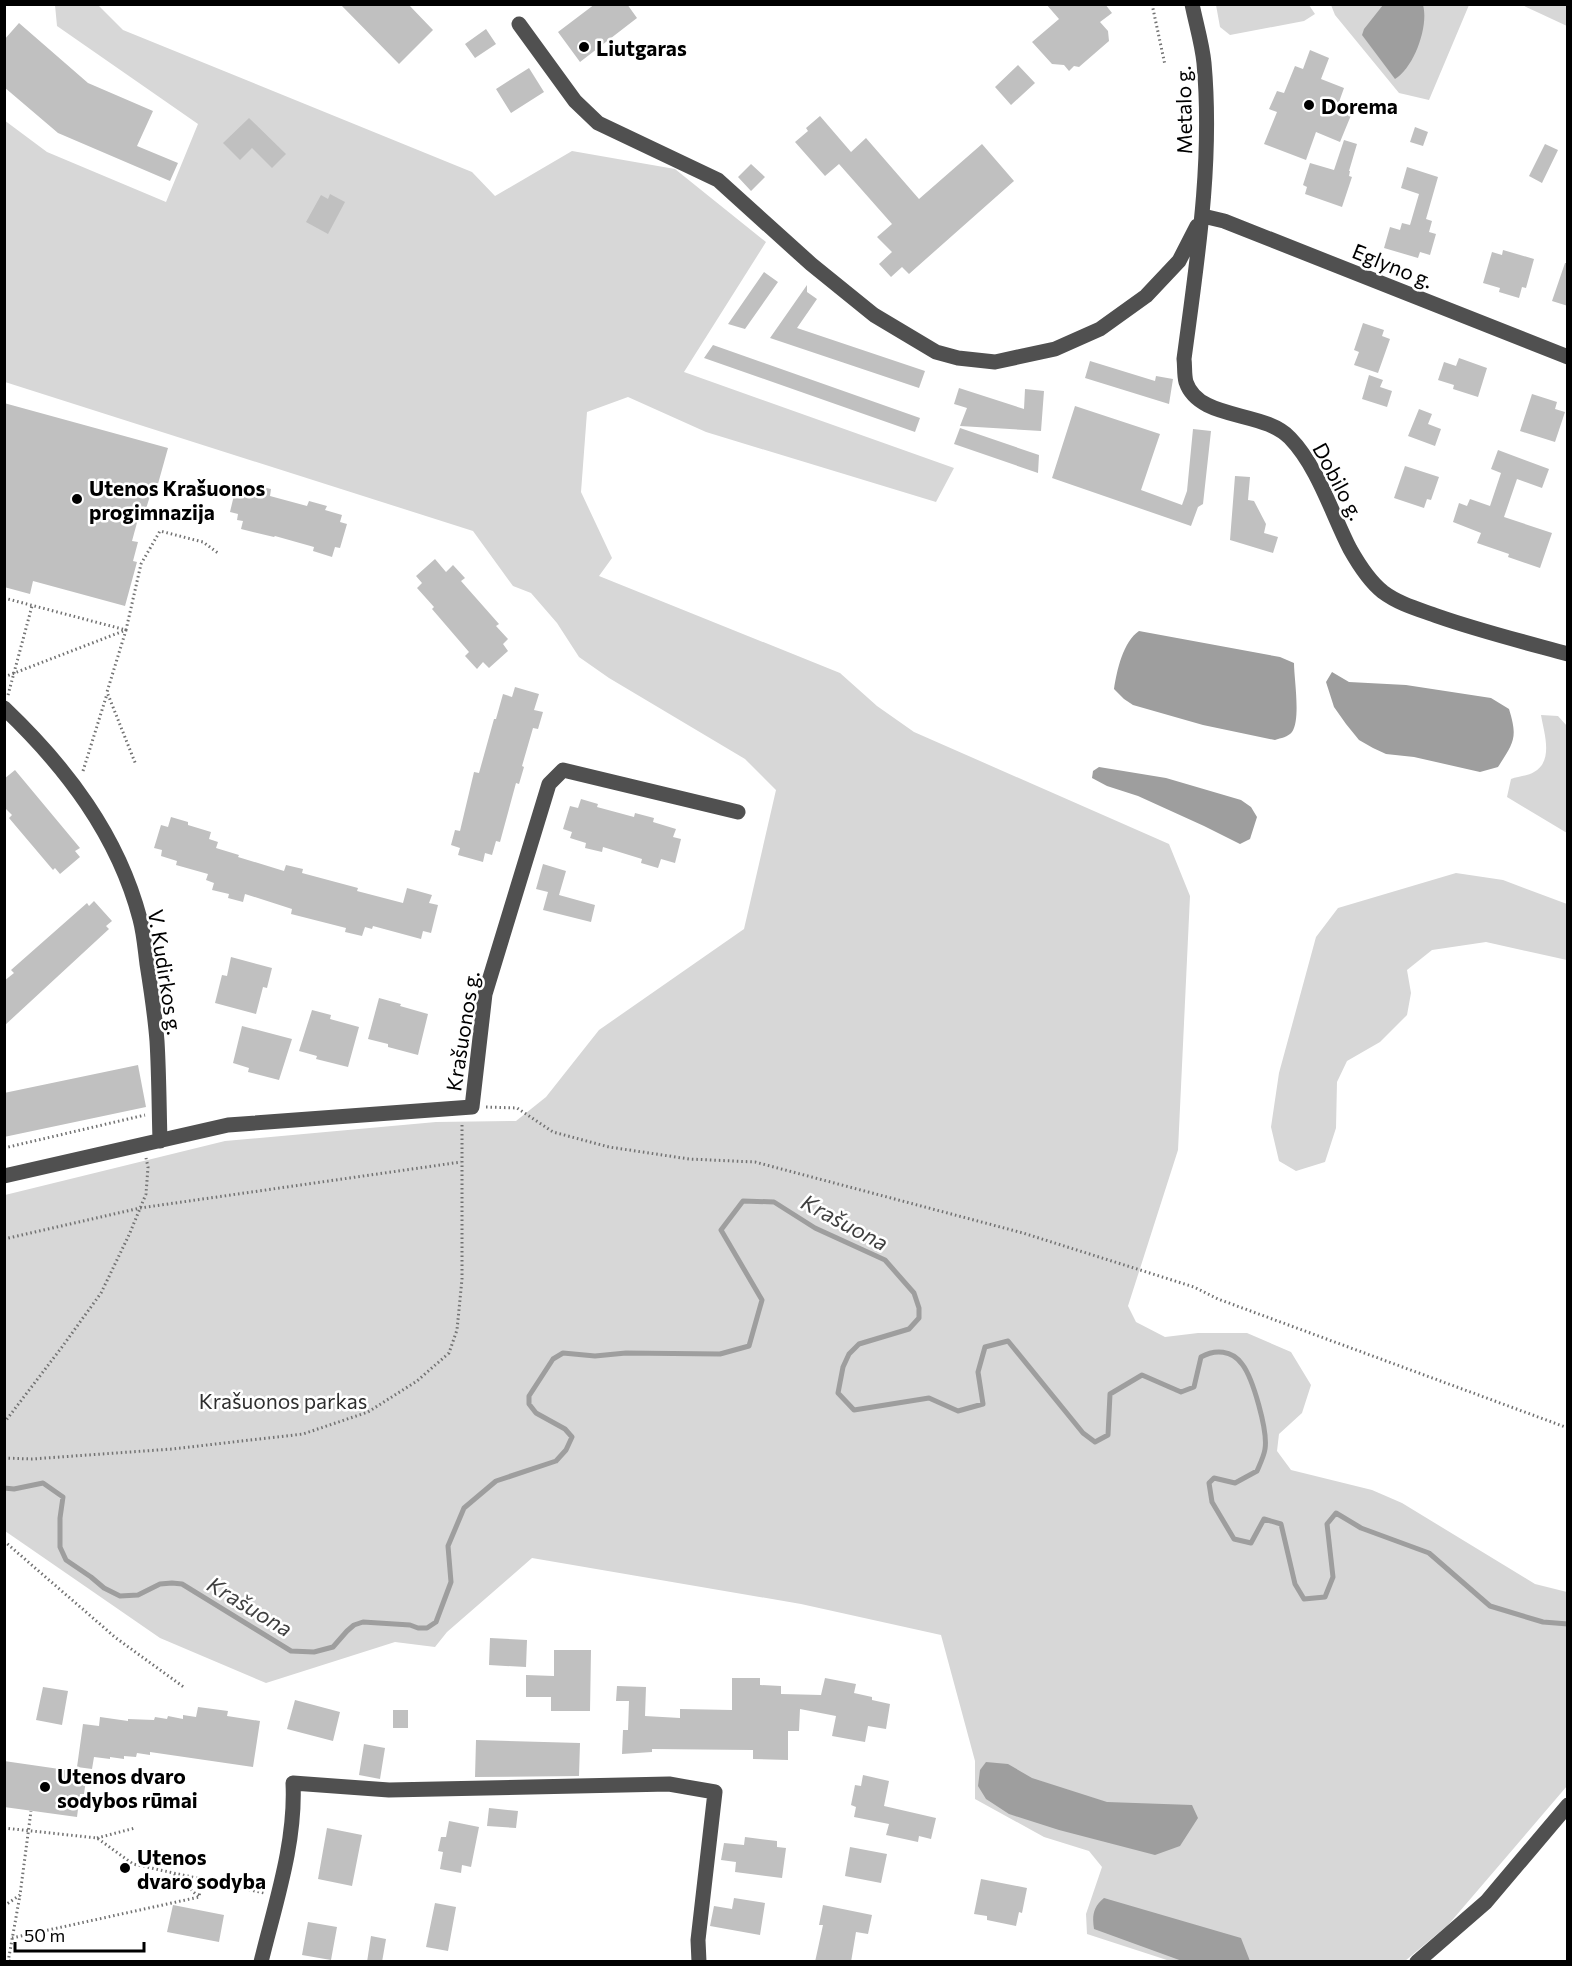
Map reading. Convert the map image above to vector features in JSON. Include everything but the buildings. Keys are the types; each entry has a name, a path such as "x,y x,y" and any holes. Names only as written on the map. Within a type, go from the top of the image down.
{"street":[{"name":"Metalo g.","path":"1192,4 1204,60 1206,91 1203,216"},
{"path":"519,24 575,101 598,123 718,180 811,264 874,315 936,352 958,358 995,362 1055,349 1100,329 1146,296 1179,261 1203,216"},
{"name":"Eglyno g.","path":"1203,216 1224,221 1568,357"},
{"name":"Dobilo g.","path":"1203,216 1184,359 1186,381 1195,397 1205,405 1276,427 1290,437 1308,461 1351,550 1366,575 1384,592 1403,604 1467,627 1568,654"},
{"name":"V. Kudirkos g.","path":"5,708 52,756 78,788 121,864 140,920 157,1040 160,1141"},
{"name":"Krašuonos g.","path":"4,1176 228,1125 467,1107 485,994 549,784 563,770 738,812"},
{"path":"261,1962 289,1846 294,1806 293,1783 389,1790 669,1784 715,1792 698,1940 699,1962"},
{"path":"1417,1962 1486,1902 1568,1805"}],"path":[{"path":"1152,4 1165,65"},
{"path":"78,788 126,630 141,564 160,531 203,542 218,553"},
{"path":"4,598 126,630"},
{"path":"5,708 32,606"},
{"path":"4,677 126,630"},
{"path":"107,692 136,765"},
{"path":"4,1458 32,1459 172,1449 303,1434 368,1412 417,1381 449,1353 458,1330 462,1279 461,1162 467,1107 517,1108 553,1132 609,1148 689,1159 755,1162 1023,1233 1194,1287 1218,1299 1568,1428"},
{"path":"4,1148 159,1111"},
{"path":"4,1423 101,1293 146,1194 148,1167 144,1144"},
{"path":"4,1239 140,1209 461,1162"},
{"path":"4,1541 116,1638 185,1689"},
{"path":"18,1962 8,1961 20,1895 31,1811"},
{"path":"4,1828 97,1839 135,1828"},
{"path":"97,1839 133,1864 277,1896"},
{"path":"172,1873 199,1898"},
{"path":"199,1898 202,1879"},
{"path":"4,1906 20,1895"},
{"path":"12,1938 199,1898"}],"green space":[{"name":"Krašuonos parkas","path":"55,5 98,5 123,30 472,172 495,196 572,151 675,169 766,242 684,372 954,468 936,502 706,432 628,397 587,412 581,492 612,558 599,576 840,673 877,706 914,732 1169,844 1190,896 1178,1150 1128,1306 1136,1322 1165,1337 1198,1333 1247,1333 1291,1352 1311,1385 1302,1413 1279,1434 1277,1451 1291,1470 1372,1490 1402,1503 1535,1584 1567,1592 1567,1786 1448,1925 1405,1961 1170,1961 1087,1934 1086,1914 1102,1867 1089,1851 1044,1837 975,1799 975,1761 941,1635 801,1604 532,1558 447,1632 435,1647 395,1642 266,1683 160,1638 5,1531 5,1195 225,1141 436,1122 516,1121 546,1097 599,1030 744,929 776,790 745,759 609,678 579,657 557,623 531,593 513,586 473,531 5,382 4,120 47,152 166,202 198,124 57,26"},
{"path":"1216,5 1309,5 1315,14 1304,21 1230,35 1220,27"},
{"path":"1331,5 1469,5 1429,100 1399,93 1335,15"},
{"path":"1522,5 1567,5 1567,26"},
{"path":"1541,715 1558,716 1567,726 1567,833 1507,797 1511,779 1532,773 1544,761 1546,746"},
{"path":"1456,873 1503,880 1567,904 1567,960 1486,942 1432,950 1407,970 1411,993 1407,1015 1380,1042 1347,1061 1337,1082 1336,1128 1325,1162 1296,1171 1279,1161 1271,1127 1279,1073 1316,937 1338,908"}],"shaded area":[{"path":"1383,5 1423,5 1424,24 1418,46 1408,66 1395,79 1362,35 1364,29"},
{"path":"1139,631 1280,657 1294,663 1297,709 1292,732 1275,740 1203,725 1133,705 1114,689 1125,649"},
{"path":"1332,672 1349,682 1406,685 1491,698 1509,709 1513,740 1498,767 1480,772 1414,757 1386,754 1359,740 1334,707 1326,682"},
{"path":"1099,767 1166,778 1241,800 1251,807 1257,817 1250,839 1240,844 1138,796 1107,786 1092,778 1093,771"},
{"path":"986,1762 1008,1764 1032,1778 1107,1802 1192,1805 1198,1818 1180,1846 1155,1855 1059,1830 1009,1814 986,1799 978,1786 980,1770"},
{"path":"1104,1898 1241,1938 1250,1961 1182,1961 1094,1929 1094,1912"}],"waterway":[{"name":"Krašuona","path":"4,1488 14,1489 43,1483 63,1497 60,1547 66,1560 104,1588 120,1596 138,1595 160,1584 182,1584 291,1651 314,1652 333,1647 354,1625 363,1622 427,1628 436,1622 451,1582 448,1546 464,1508 496,1481 556,1461 566,1450 572,1437 565,1429 536,1413 529,1404 529,1396 553,1359 563,1353 595,1356 626,1353 720,1354 749,1346 762,1300 721,1230 743,1201 774,1202 815,1228 885,1260 914,1293 919,1308 919,1318 909,1329 859,1344 849,1354 843,1367 838,1393 854,1410 929,1398 958,1411 983,1404 978,1372 985,1347 1008,1341 1083,1433 1095,1442 1108,1435 1110,1394 1142,1375 1181,1392 1194,1387 1201,1357 1223,1352 1238,1359 1251,1381 1262,1418 1265,1449 1257,1471 1235,1483 1214,1478 1209,1483 1212,1502 1234,1539 1251,1543 1264,1519 1281,1524 1295,1584 1304,1599 1325,1597 1333,1577 1327,1524 1336,1513 1361,1528 1429,1553 1490,1606 1543,1622 1568,1624"}],"place":[{"name":"Liutgaras","path":"584,47"},
{"name":"Dorema","path":"1309,105"},
{"name":"Utenos Krašuonos progimnazija","path":"77,499"},
{"name":"Utenos dvaro sodybos rūmai","path":"45,1787"},
{"name":"Utenos dvaro sodyba","path":"125,1868"}]}
